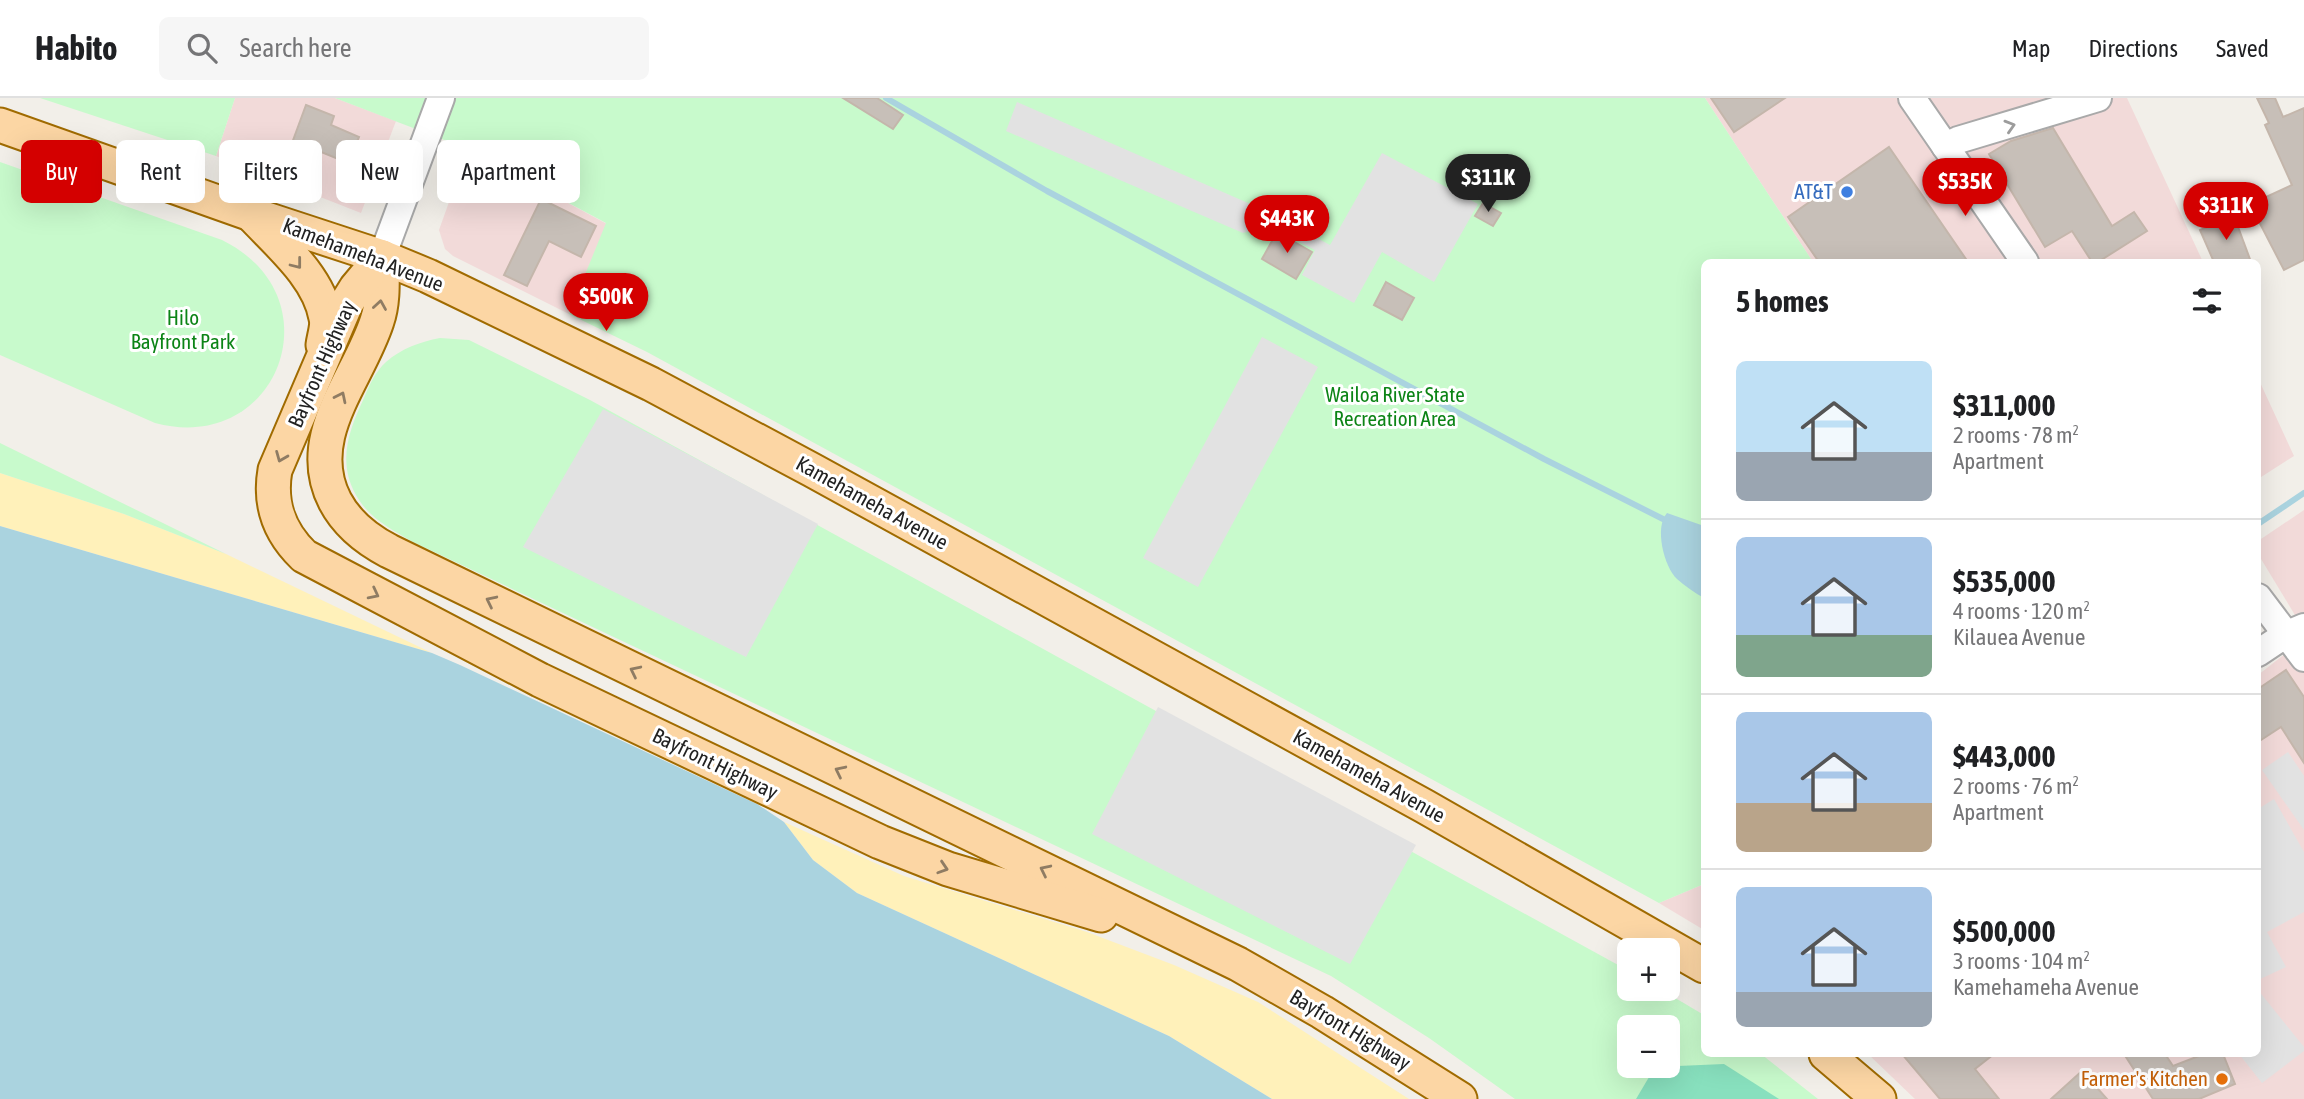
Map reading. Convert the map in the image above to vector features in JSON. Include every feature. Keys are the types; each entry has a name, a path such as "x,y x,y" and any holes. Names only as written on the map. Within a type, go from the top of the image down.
{"main road":[{"name":"Kamehameha Avenue","path":"0,125 251,214 382,257 428,276 651,384 1435,812 1701,964"},
{"path":"251,214 297,263 320,299 327,320 319,372"},
{"name":"Bayfront Highway","path":"382,257 346,304 319,372 279,459 273,494 282,528 295,547 313,562 540,680 900,851 948,869 1119,920 1238,964"},
{"name":"Bayfront Highway","path":"382,257 382,294 378,318 365,351 334,412 323,462 331,494 349,522 361,534 374,544 412,563 1238,964 1322,1012 1460,1099"},
{"path":"1830,1057 1879,1099"}],"street":[{"path":"382,257 441,98"},
{"path":"1912,98 2023,259"},
{"path":"1945,146 2098,98"},
{"path":"2261,600 2294,631 2304,657"},
{"path":"2261,651 2294,631"}],"shaded area":[{"path":"235,98 335,98 396,121 389,140 336,140 336,203 365,203 361,213 322,198 322,140 221,140"},
{"path":"1705,98 2127,98 2202,259 1811,259"},
{"path":"1017,102 1264,210 1330,245 1382,153 1478,204 1434,282 1382,252 1354,303 1302,275 1315,250 1267,225 1243,233 1006,131"},
{"path":"449,203 568,203 607,224 569,314 453,256 445,249 439,230"},
{"path":"1262,337 1318,367 1198,587 1143,558"},
{"path":"2261,384 2294,456 2261,477"},
{"path":"603,409 818,524 746,657 523,547"},
{"path":"2304,510 2304,630 2261,559 2261,539"},
{"path":"2304,639 2304,1099 1915,1099 1871,1057 2261,1057 2261,673"},
{"path":"1158,707 1416,845 1350,964 1092,834"},
{"path":"2288,752 2304,776 2304,830 2262,770"},
{"path":"2274,799 2304,852 2304,912 2267,932 2286,967 2261,979 2261,807"},
{"path":"1701,885 1701,928 1659,903"},
{"path":"2261,994 2304,1047 2304,1051 2262,1083 2241,1057 2261,1057"}],"sand":[{"path":"0,473 124,514 226,554 432,653 0,526"},
{"path":"784,822 904,876 1087,932 1174,965 1258,1002 1409,1099 1272,1099 1169,1036 857,893 813,860"}],"green space":[{"path":"40,98 235,98 219,140 216,156 205,152 205,140 167,140"},
{"name":"Wailoa River State Recreation Area","path":"335,98 1705,98 1811,259 1701,259 1701,885 1659,903 647,352 569,314 606,223 569,203 580,203 580,140 445,140"},
{"name":"Hilo Bayfront Park","path":"0,162 21,169 21,203 102,203 102,198 222,240 257,266 278,297 284,332 278,365 261,395 234,416 198,427 155,423 0,355"},
{"path":"440,338 469,340 590,400 1617,964 1617,1001 1680,1001 1701,1013 1701,1057 1765,1057 1818,1099 1515,1099 1429,1038 1331,976 413,542 377,519 364,507 352,487 346,461 349,436 371,383 386,362 398,353"},
{"path":"0,443 226,554 124,514 0,473"},
{"path":"1724,1064 1779,1099 1636,1099 1648,1078 1680,1078 1680,1066"}],"water":[{"path":"1667,513 1701,525 1701,596 1677,579 1668,566 1662,547 1663,519"},
{"path":"0,526 432,653 460,665 757,804 784,822 813,860 857,893 1169,1036 1272,1099 0,1099"}],"building":[{"path":"843,98 877,98 903,115 893,129"},
{"path":"1711,98 1785,98 1734,132"},
{"path":"2257,98 2275,98 2283,117 2304,108 2304,260 2284,270 2252,208 2255,207 2253,203 2292,185 2265,125 2269,123"},
{"path":"306,105 334,116 331,125 359,137 358,140 336,140 336,158 322,152 322,140 293,140"},
{"path":"2053,128 2112,226 2134,212 2147,231 2103,259 2090,259 2072,231 2045,247 1989,154 2011,141"},
{"path":"1889,147 1966,259 1817,259 1788,217"},
{"path":"539,203 549,203 596,226 581,257 549,241 527,286 504,275"},
{"path":"1483,203 1501,213 1493,226 1475,216"},
{"path":"2234,216 2250,259 2213,259 2200,230"},
{"path":"1277,232 1312,252 1296,279 1262,259"},
{"path":"1386,282 1414,298 1402,320 1374,305"},
{"path":"2286,670 2304,697 2304,763 2281,727 2261,740 2261,687"},
{"path":"1905,1057 1990,1057 1975,1069 1999,1099 1940,1099"},
{"path":"2126,1057 2167,1057 2173,1066 2196,1057 2224,1057 2235,1084 2199,1099 2153,1099"},
{"path":"2082,1071 2107,1099 2051,1099"}],"waterway":[{"path":"886,98 1047,191 1544,459 1667,521"},
{"path":"2261,522 2304,493"}],"place":[{"name":"AT&T","path":"1847,192"},
{"name":"Farmer's Kitchen","path":"2222,1079"}]}
